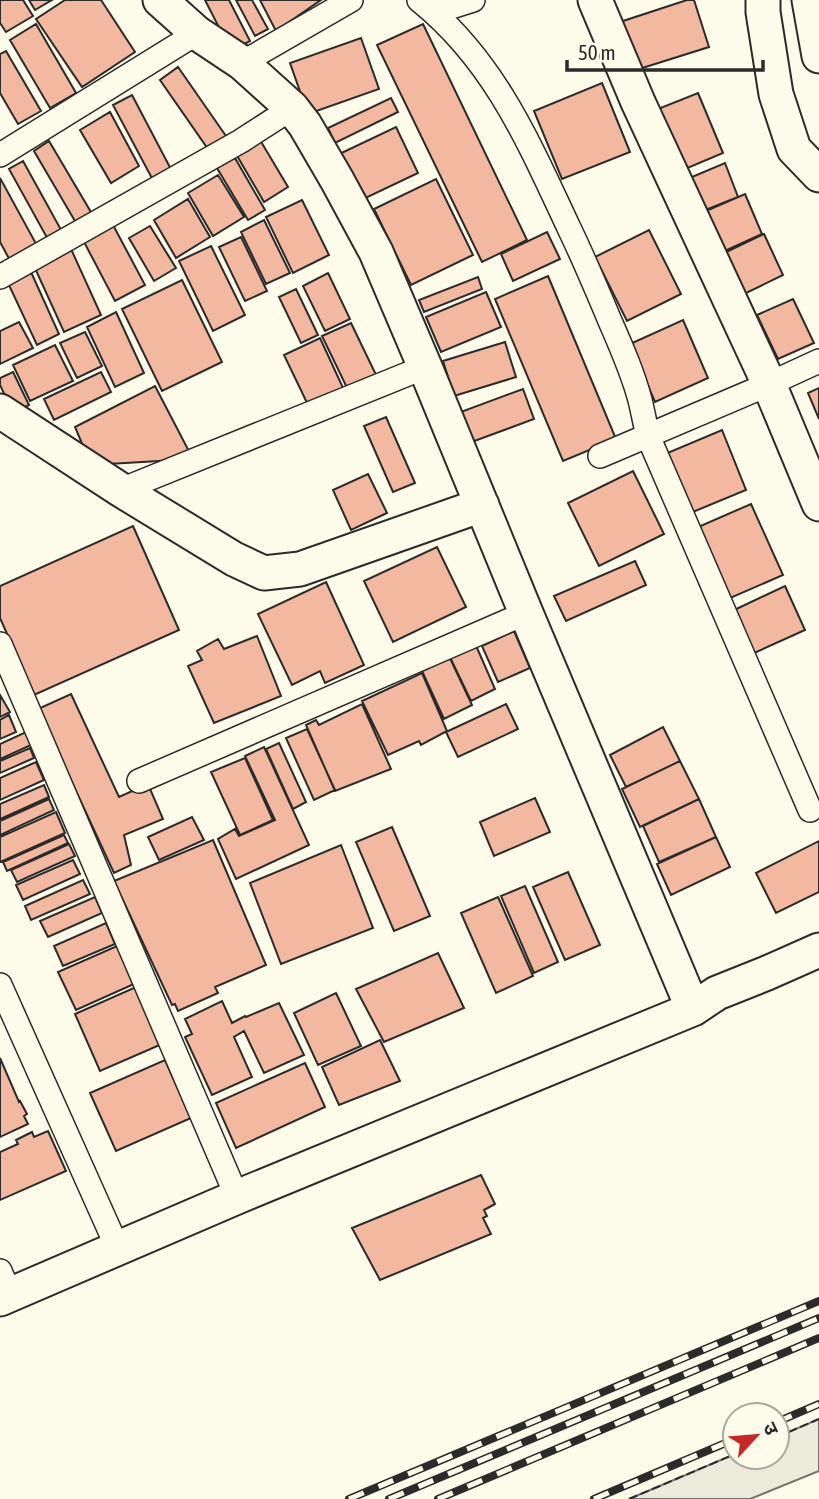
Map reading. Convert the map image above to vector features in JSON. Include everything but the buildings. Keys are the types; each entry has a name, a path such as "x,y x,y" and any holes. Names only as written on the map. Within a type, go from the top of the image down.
{"street":[{"path":"160,0 197,33 242,63 292,108 305,125 376,252 693,1009"},
{"path":"242,63 351,0"},
{"path":"427,6 472,0"},
{"path":"595,0 638,102 769,384 819,504"},
{"path":"763,0 776,94 783,116 794,149 819,175"},
{"path":"809,0 819,57"},
{"path":"427,6 461,40 499,88 526,135 582,254 640,398 648,436 810,810"},
{"path":"0,155 197,33"},
{"path":"0,277 241,141 292,108"},
{"path":"600,456 819,360"},
{"path":"121,490 425,367"},
{"path":"0,411 121,490 234,559 264,573 300,569 482,505"},
{"path":"139,781 526,614"},
{"path":"0,644 237,1197"},
{"path":"3,1288 118,1249 237,1197 693,1009 718,993 819,950"},
{"path":"0,985 118,1249"}],"shaded area":[{"path":"819,1419 819,1471 750,1499 629,1499 721,1460 721,1471 791,1471 791,1431"}],"railway":[{"path":"349,1499 819,1301"},
{"path":"389,1499 819,1318"},
{"path":"438,1499 819,1338"},
{"path":"791,1416 819,1404"},
{"path":"594,1499 721,1445"}],"fence":[{"path":"791,1431 819,1419"},
{"path":"629,1499 721,1460"}]}
